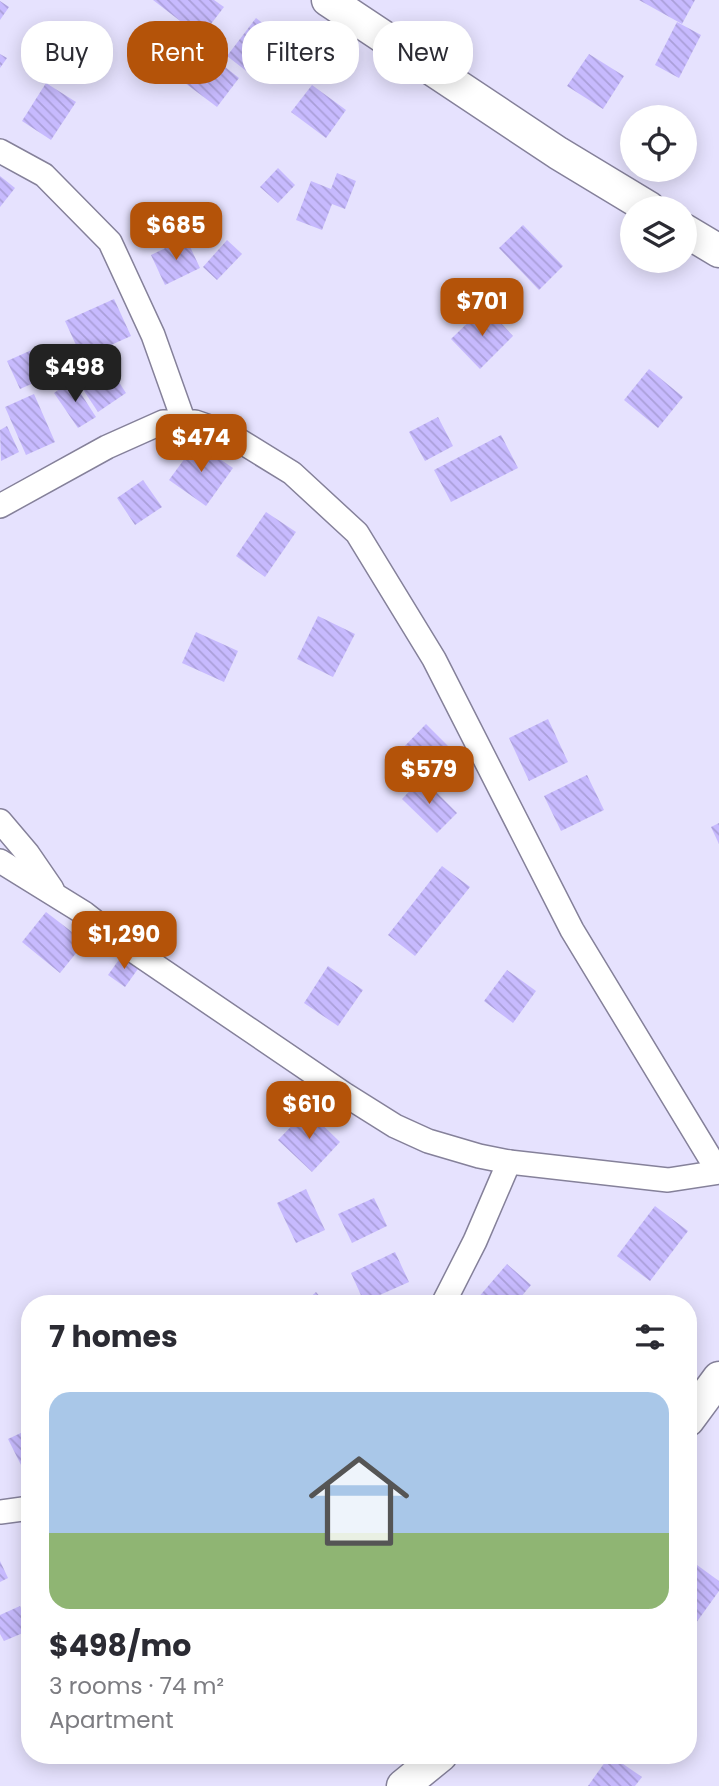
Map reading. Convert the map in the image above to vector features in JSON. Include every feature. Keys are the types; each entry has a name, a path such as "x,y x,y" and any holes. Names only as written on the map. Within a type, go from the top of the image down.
{"street":[{"path":"328,0 558,153 629,196"},
{"path":"0,150 44,175 110,242 153,335 184,422"},
{"path":"697,238 719,251"},
{"path":"0,506 107,447 163,422 195,422 227,433 292,473 357,533 434,659 572,930 718,1171 668,1180 509,1162 428,1141 395,1126 309,1071 55,895 0,861"},
{"path":"0,821 28,854 55,895"},
{"path":"448,1295 475,1241 509,1162"},
{"path":"697,1408 719,1378"},
{"path":"0,1512 21,1509"},
{"path":"403,1786 430,1764"}],"building":[{"path":"153,0 214,0 224,7 213,21 180,21"},
{"path":"639,0 695,0 682,24"},
{"path":"0,1 9,7 0,20"},
{"path":"677,22 701,35 679,78 655,65"},
{"path":"242,36 242,68 228,55"},
{"path":"0,54 7,58 0,68"},
{"path":"589,54 624,76 603,109 567,86"},
{"path":"228,69 239,78 217,107 186,84 228,84"},
{"path":"45,84 76,102 51,140 22,121"},
{"path":"312,85 346,110 326,138 291,112"},
{"path":"278,168 295,185 278,203 260,187"},
{"path":"337,173 356,181 345,209 332,204 322,230 296,220 311,181 331,189"},
{"path":"0,176 15,188 0,207"},
{"path":"523,225 563,266 539,290 499,248"},
{"path":"186,238 200,268 165,285 151,255"},
{"path":"227,240 242,254 217,280 203,267"},
{"path":"114,299 131,336 82,358 65,321"},
{"path":"485,306 513,336 480,369 451,339"},
{"path":"43,345 56,373 20,389 7,361"},
{"path":"101,355 126,393 98,412 72,373"},
{"path":"649,369 683,397 658,428 624,400"},
{"path":"72,380 96,417 78,428 54,393"},
{"path":"34,394 55,442 26,455 5,407"},
{"path":"438,417 453,446 425,461 409,432"},
{"path":"7,426 19,452 1,461 0,430"},
{"path":"501,435 518,468 451,502 434,470"},
{"path":"196,443 233,468 206,506 169,480"},
{"path":"143,480 162,507 135,525 117,498"},
{"path":"266,512 296,532 265,577 236,556"},
{"path":"318,616 355,634 333,677 297,659"},
{"path":"196,632 238,651 224,682 182,663"},
{"path":"548,719 568,762 529,781 509,738"},
{"path":"426,724 450,748 424,775 400,751"},
{"path":"587,775 604,810 561,831 544,796"},
{"path":"422,778 457,813 437,833 402,799"},
{"path":"719,823 719,844 711,827"},
{"path":"442,866 470,887 415,956 388,935"},
{"path":"46,912 85,942 60,973 22,942"},
{"path":"123,954 140,966 125,987 108,975"},
{"path":"328,966 363,990 338,1026 304,1003"},
{"path":"507,970 536,991 513,1023 484,1001"},
{"path":"307,1110 340,1142 312,1172 278,1140"},
{"path":"306,1189 325,1230 296,1243 277,1203"},
{"path":"374,1198 387,1226 352,1243 338,1214"},
{"path":"655,1206 688,1231 650,1281 617,1256"},
{"path":"395,1252 409,1282 380,1295 361,1295 351,1273"},
{"path":"507,1264 531,1285 523,1295 480,1295"},
{"path":"21,1433 21,1465 8,1439"},
{"path":"0,1561 8,1578 0,1582"},
{"path":"697,1565 719,1581 719,1591 697,1622"},
{"path":"20,1606 21,1634 4,1641 0,1634 0,1615"},
{"path":"604,1764 623,1764 642,1777 635,1786 588,1786"}]}
